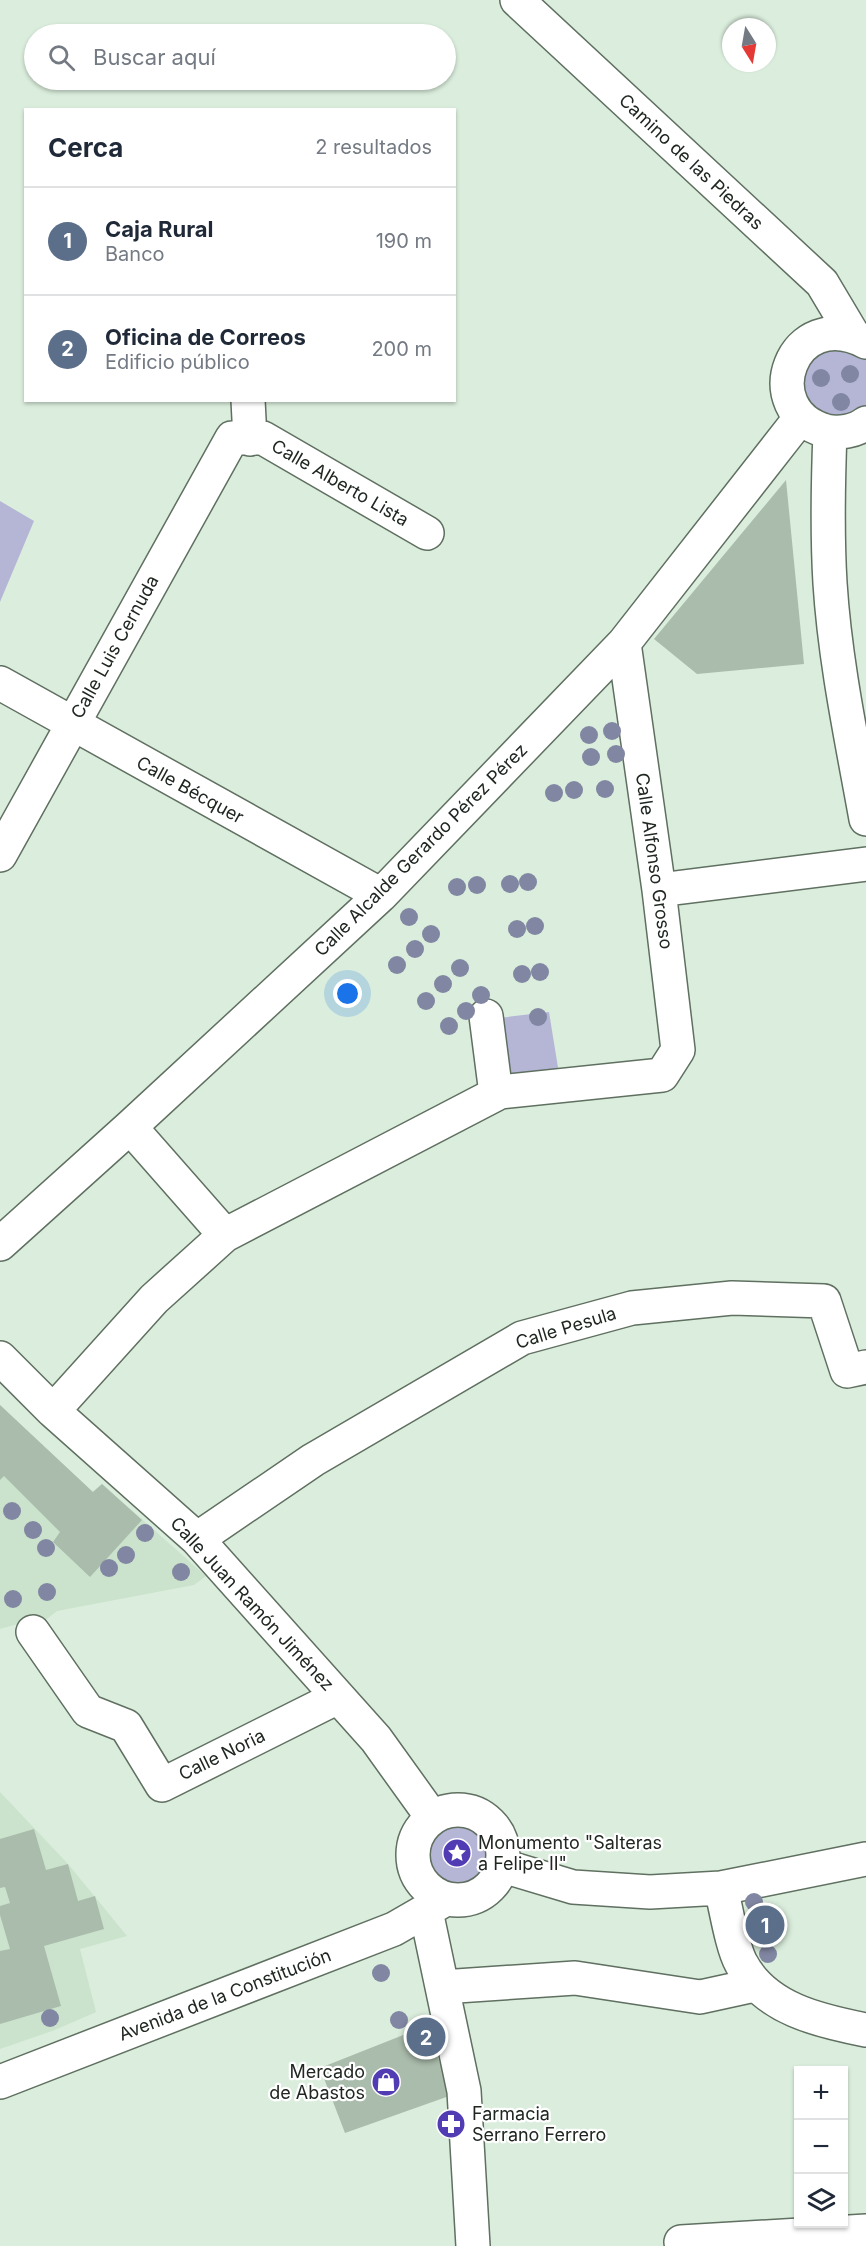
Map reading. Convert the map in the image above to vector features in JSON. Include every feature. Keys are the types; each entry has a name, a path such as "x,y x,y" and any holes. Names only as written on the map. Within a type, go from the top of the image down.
{"street":[{"name":"Camino de las Piedras","path":"517,0 822,283 859,338"},
{"path":"859,338 836,332 820,335 806,343 795,356 788,371 787,387 791,404 801,417 814,427 830,432 847,432 866,423"},
{"name":"Calle Alberto Lista","path":"248,402 241,439 263,438 427,533"},
{"name":"Calle Alcalde Gerardo Pérez Pérez","path":"0,1244 381,895 624,643 801,417"},
{"path":"830,432 827,502 830,585 838,660 866,819"},
{"name":"Calle Luis Cernuda","path":"0,855 72,724 241,439"},
{"name":"Calle Alfonso Grosso","path":"496,1094 662,1075 678,1050 659,890 624,643"},
{"name":"Calle Bécquer","path":"0,683 381,895"},
{"path":"659,890 866,864"},
{"path":"53,1411 154,1299 225,1235 496,1094 486,1016"},
{"path":"130,1127 225,1235"},
{"name":"Calle Pesula","path":"197,1539 314,1460 522,1338 632,1308 732,1299 824,1300 848,1371 866,1367"},
{"name":"Calle Juan Ramón Jiménez","path":"0,1358 53,1411 197,1539 376,1739 432,1817"},
{"name":"Calle Noria","path":"33,1632 88,1711 126,1726 162,1785 338,1697"},
{"path":"436,1905 475,1898 492,1885 503,1866 504,1850 500,1835 490,1823 477,1814 462,1809 447,1811 432,1817 415,1840 414,1863 422,1883 432,1893 436,1905 442,1987 464,2091 473,2246"},
{"path":"503,1866 573,1887 650,1892 721,1888 866,1859"},
{"path":"721,1888 740,1962 755,1985 779,2004 831,2023 866,2031"},
{"name":"Avenida de la Constitución","path":"0,2082 394,1929 436,1905"},
{"path":"442,1987 575,1978 700,1997 755,1985"},
{"path":"682,2246 681,2242 866,2231"}],"shaded area":[{"path":"818,344 866,353 866,410 846,422 809,413 799,364"},
{"path":"0,501 34,521 0,602"},
{"path":"549,1012 561,1086 500,1092 490,1019"},
{"path":"0,1405 92,1492 102,1484 206,1576 194,1585 57,1611 39,1625 18,1624 0,1629"},
{"path":"0,1792 68,1864 127,1936 80,1949 96,2012 55,2030 0,2049"},
{"path":"459,1817 473,1820 485,1828 493,1840 496,1854 493,1868 485,1880 473,1888 459,1891 445,1888 433,1880 425,1868 422,1854 425,1840 433,1828 445,1820"}],"building":[{"path":"786,480 804,664 697,674 654,639"},
{"path":"0,1405 93,1492 102,1484 142,1520 90,1577 53,1542 60,1532 4,1476 0,1480"},
{"path":"34,1829 46,1870 68,1864 78,1901 95,1896 104,1929 44,1946 61,2006 0,2024 0,1951 10,1949 0,1915 0,1906 10,1903 5,1887 0,1888 0,1839"},
{"name":"Mercado de Abastos","path":"426,2026 452,2095 345,2133 320,2068"}],"place":[{"name":"Monumento \"Salteras a Felipe II\"","path":"457,1853"},
{"name":"Caja Rural","path":"765,1925"},
{"name":"Oficina de Correos","path":"426,2037"},
{"name":"Mercado de Abastos","path":"386,2082"},
{"name":"Farmacia Serrano Ferrero","path":"451,2124"}]}
